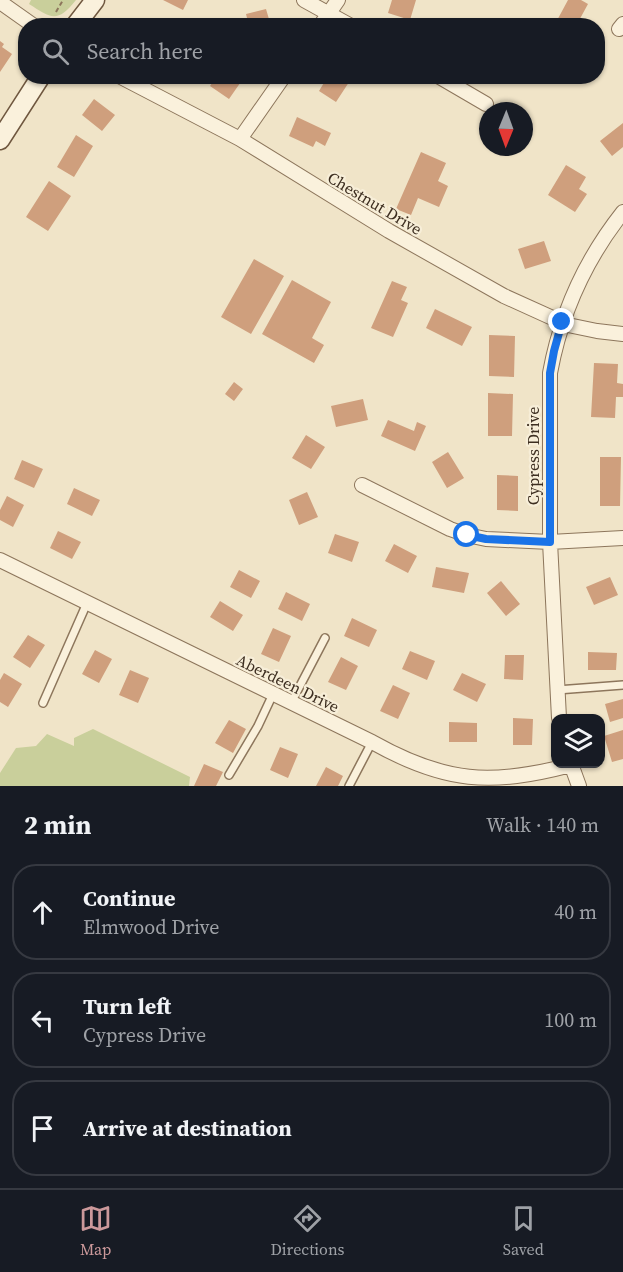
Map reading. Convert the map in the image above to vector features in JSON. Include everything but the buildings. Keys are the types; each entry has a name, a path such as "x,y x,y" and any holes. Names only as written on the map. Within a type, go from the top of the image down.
{"main road":[{"path":"81,18 95,0"},
{"path":"0,140 36,84"}],"street":[{"path":"304,0 338,18"},
{"path":"325,18 338,0"},
{"path":"0,2 23,18"},
{"name":"Chestnut Drive","path":"135,84 240,138 389,231 504,296 562,322 597,331 623,334"},
{"path":"240,138 278,84"},
{"path":"452,84 483,102"},
{"name":"Cypress Drive","path":"559,714 550,542 550,373 562,322 574,291 590,260 623,212"},
{"path":"362,485 450,529 486,539 550,542 623,538"},
{"name":"Aberdeen Drive","path":"0,560 434,773 466,784 502,786 525,783 551,775 564,768"},
{"path":"572,768 579,786"}],"lane":[{"path":"43,703 87,603"},
{"path":"291,703 325,638"},
{"path":"557,690 623,686"},
{"path":"229,775 258,726 273,694"},
{"path":"350,786 372,742"}],"path":[{"path":"56,12 63,0"}],"green space":[{"path":"31,0 76,0 64,13 54,16 43,13 29,4"},
{"path":"93,729 190,777 189,786 0,786 0,773 16,748 36,746 47,734 74,746 74,738"}],"route":[{"path":"467,535 509,541 550,542 550,373 562,322"}]}
